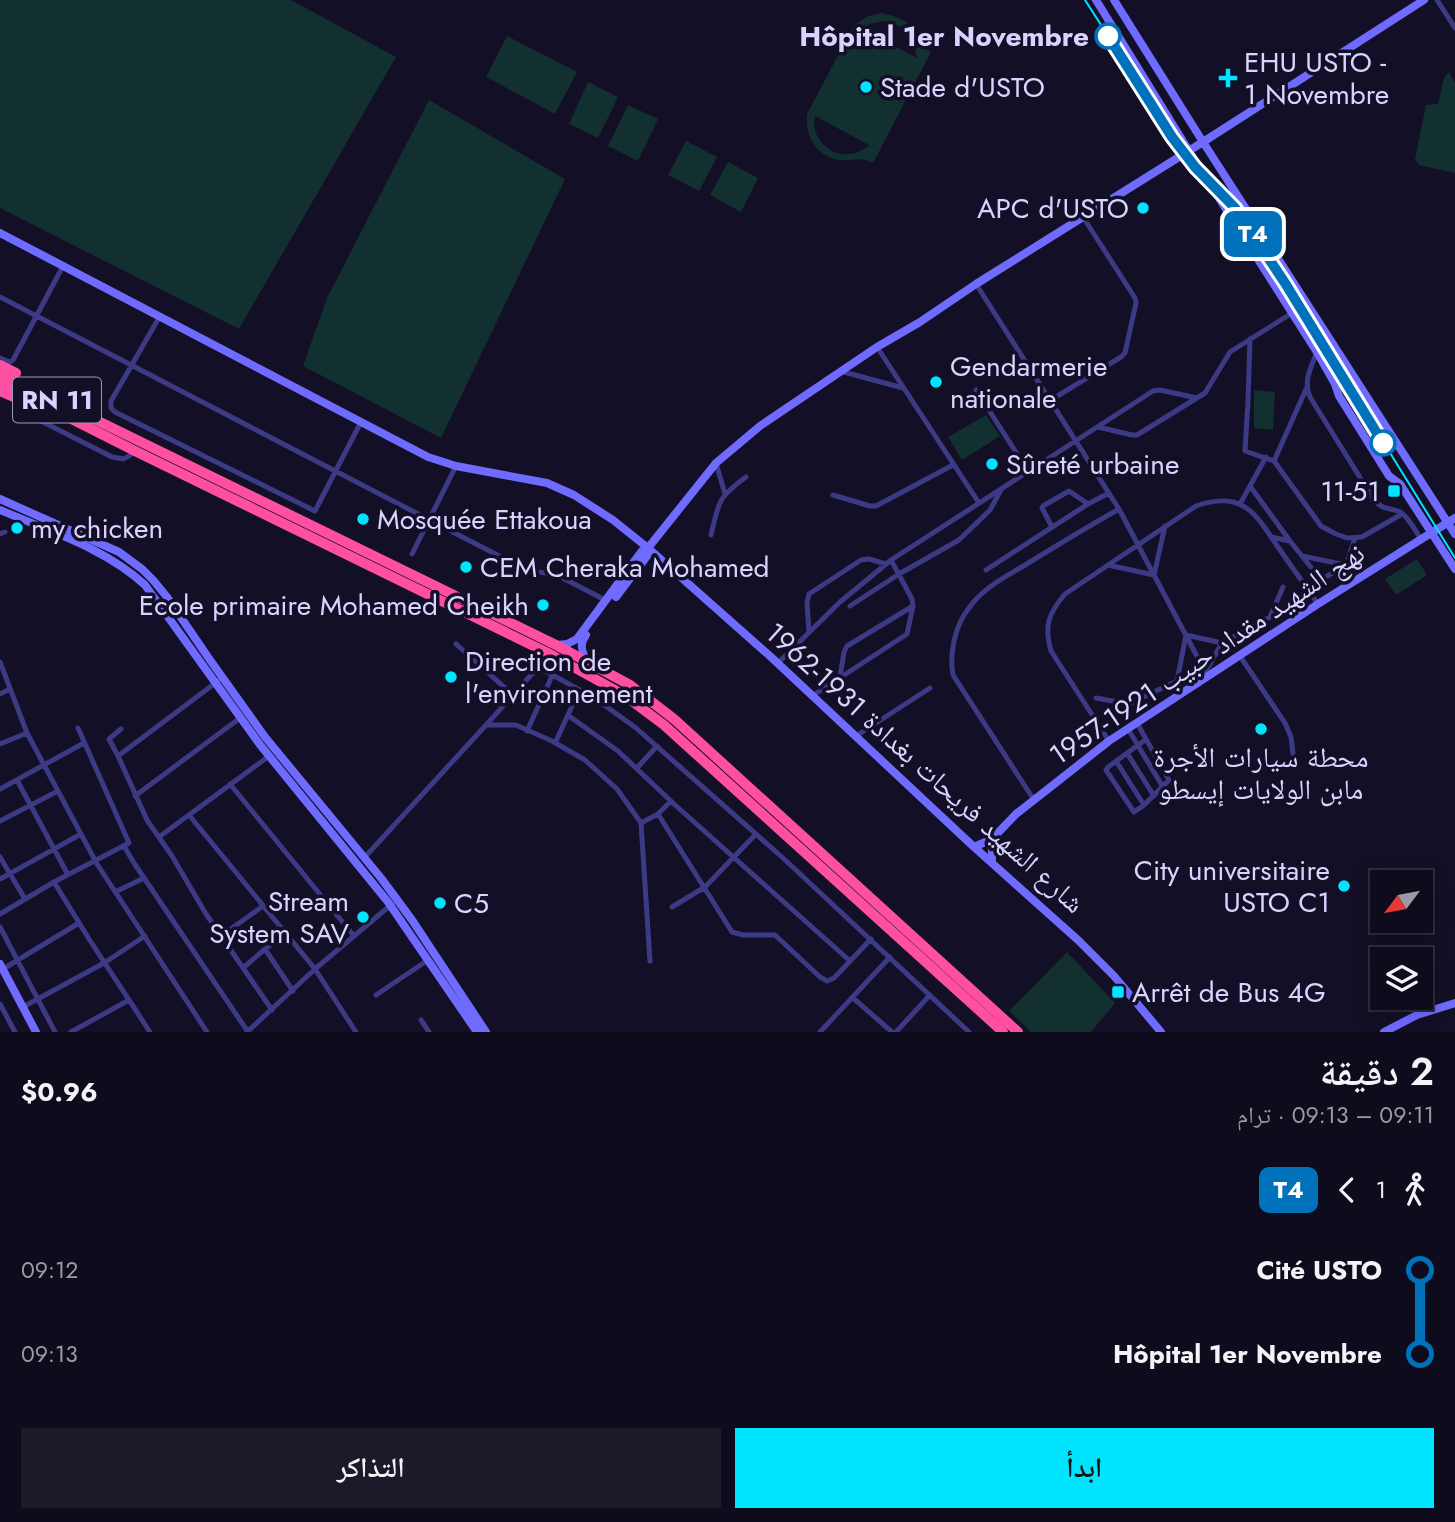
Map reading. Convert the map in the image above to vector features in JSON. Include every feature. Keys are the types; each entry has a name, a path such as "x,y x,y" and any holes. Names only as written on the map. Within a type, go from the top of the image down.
{"highway":[{"path":"0,365 92,412 114,428"},
{"name":"RN 11","path":"0,373 379,559 553,649 624,695 663,724 1003,1032"},
{"name":"RN 11","path":"0,383 135,451 553,649 586,660 629,685 674,719 1018,1032"},
{"path":"0,391 75,420"}],"main road":[{"path":"1096,0 1188,151 1317,352 1339,396 1390,476 1400,484 1455,569"},
{"path":"1114,0 1203,142 1452,521 1455,534"},
{"path":"553,649 577,639 647,556 648,548 716,463 760,426 877,347 920,323 976,284 1424,0"},
{"name":"شارع الشهيد فريحات بغدادة 1931-1962","path":"0,233 428,457 456,466 531,479 558,487 613,520 777,664 1096,957 1161,1032"},
{"path":"0,499 103,544 142,569 167,597 240,718 364,858 486,1032"},
{"path":"0,510 96,552 123,567 145,585 272,753 394,903 472,1031"},
{"name":"نهج الشهيد مقداد حبيب 1921-1957","path":"992,839 1009,820 1109,741 1207,674 1240,656 1452,521"},
{"path":"586,660 581,650 583,640 609,602"},
{"path":"974,846 992,839 992,862"},
{"path":"1,967 36,1032"},
{"path":"1384,1032 1417,1015 1455,1003"}],"street":[{"path":"1437,0 1455,29"},
{"path":"1051,400 1125,353 1136,303 1083,217"},
{"path":"0,358 10,362 13,360 63,265"},
{"path":"976,284 1119,509 1207,674"},
{"path":"0,297 528,571 555,574 609,602"},
{"path":"1098,427 1138,435 1205,393 1230,352 1292,313"},
{"path":"160,316 110,403 115,412 316,511 361,422"},
{"path":"1250,338 1245,451 1275,461 1321,526 1347,538 1362,537 1402,514"},
{"path":"877,347 979,503"},
{"path":"1317,352 1307,378 1310,397 1374,500 1384,509 1396,510 1402,514 1421,540"},
{"path":"840,371 903,388"},
{"path":"1275,461 1307,387"},
{"path":"976,390 1028,471"},
{"path":"777,664 853,590 888,562 1153,391 1197,398"},
{"path":"34,406 35,414 41,421 112,457 124,459 135,451"},
{"path":"1240,504 1266,457"},
{"path":"716,463 725,494"},
{"path":"833,495 876,506 953,465"},
{"path":"412,554 456,466"},
{"path":"711,535 719,505 725,494 746,477"},
{"path":"1250,486 1318,576 1324,578 1346,565 1355,538"},
{"path":"850,606 967,534 990,510 1003,487"},
{"path":"1052,527 1043,506 1069,491 1088,504"},
{"path":"986,570 1088,504 1109,494"},
{"path":"1109,741 1051,651 1047,636 1049,620 1065,594 1138,544 1196,506 1206,503 1240,504 1254,514 1318,604"},
{"path":"1034,800 953,675 951,662 958,631 968,608 979,596 999,581 1119,509"},
{"path":"1154,575 1166,526"},
{"path":"1271,537 1290,541"},
{"path":"1302,556 1346,565"},
{"path":"809,632 809,594 861,561 869,559 888,562 899,574 912,599 913,606 905,636 812,696"},
{"path":"1108,565 1154,575"},
{"path":"1097,698 1129,704 1177,681 1207,674 1222,643 1270,617 1283,587"},
{"path":"839,678 844,652 848,646 913,606"},
{"path":"1186,635 1222,643"},
{"path":"1177,681 1186,635"},
{"path":"456,644 513,695"},
{"path":"364,858 553,649"},
{"path":"1240,656 1285,723 1291,737 1293,754"},
{"path":"0,662 27,733 95,860 207,1032"},
{"path":"538,667 609,708 636,728 871,939 969,1032"},
{"path":"527,731 552,676"},
{"path":"118,756 219,681"},
{"path":"856,736 930,688"},
{"path":"0,694 10,689"},
{"path":"555,743 579,691"},
{"path":"569,716 618,751 850,961"},
{"path":"135,796 240,718"},
{"path":"1137,723 1169,777 1168,783 1134,812 1106,770 1145,740"},
{"path":"486,725 516,725 585,760 617,789 641,823 650,961"},
{"path":"0,914 129,843 78,728"},
{"path":"121,729 109,739 147,820 272,1010"},
{"path":"1128,729 1163,787"},
{"path":"0,744 27,733"},
{"path":"0,789 84,743"},
{"path":"637,768 657,746"},
{"path":"159,837 272,753"},
{"path":"1127,753 1154,796"},
{"path":"1116,761 1144,805"},
{"path":"17,780 68,875"},
{"path":"230,784 355,936"},
{"path":"0,821 58,791"},
{"path":"641,823 658,814 671,801"},
{"path":"658,814 732,932 743,936 775,935 827,981 834,978 871,939"},
{"path":"189,815 315,970 356,1032"},
{"path":"0,879 81,834"},
{"path":"672,907 705,887 755,834"},
{"path":"124,846 248,1032 394,903"},
{"path":"0,857 25,899"},
{"path":"115,892 144,878"},
{"path":"54,882 150,1032"},
{"path":"221,936 263,906"},
{"path":"1,967 79,923"},
{"path":"0,927 55,1032"},
{"path":"243,968 286,934"},
{"path":"23,1007 104,963 145,936"},
{"path":"265,949 293,990"},
{"path":"820,1032 890,957"},
{"path":"376,995 428,960"},
{"path":"853,998 894,1032 930,995"},
{"path":"71,1032 129,1000"},
{"path":"0,1004 15,1032"},
{"path":"421,1020 429,1032"}],"green space":[{"path":"0,0 291,0 396,57 239,329 0,208"},
{"name":"Stade d'USTO","path":"882,13 903,20 912,27 923,47 931,52 873,163 860,159 840,160 824,155 810,137 807,122 807,114 854,25 868,16","holes":["885,21 899,26 908,34 917,58 863,29 870,24","815,116 869,145 869,146 849,154 829,149 817,135"]},
{"path":"507,36 577,72 555,114 486,77"},
{"path":"1449,72 1455,82 1455,173 1419,165 1415,159 1426,105 1438,104 1444,78"},
{"path":"588,82 618,97 598,138 569,124"},
{"path":"429,100 565,179 441,438 303,366 327,298"},
{"path":"628,105 658,119 638,161 608,146"},
{"path":"686,141 717,157 699,191 668,175"},
{"path":"728,162 758,178 741,212 710,195"},
{"path":"1254,390 1275,392 1273,430 1254,428"},
{"path":"986,415 1000,436 962,460 948,437"},
{"path":"1417,559 1427,575 1396,595 1385,579"},
{"path":"1067,952 1115,1003 1091,1032 1031,1032 1009,1011"}],"tram line":[{"path":"1085,0 1173,137 1195,167 1235,208 1285,283 1455,558"},
{"name":"T4","path":"1108,36 1172,137 1195,167 1235,208 1285,283 1383,443"}],"place":[{"name":"Hôpital 1er Novembre","path":"1108,36"},
{"name":"EHU USTO - 1 Novembre","path":"1228,78"},
{"name":"Stade d'USTO","path":"866,87"},
{"name":"APC d'USTO","path":"1143,208"},
{"name":"Gendarmerie nationale","path":"936,382"},
{"name":"Sûreté urbaine","path":"992,464"},
{"name":"11-51","path":"1394,491"},
{"name":"Mosquée Ettakoua","path":"363,519"},
{"name":"my chicken","path":"17,528"},
{"name":"CEM Cheraka Mohamed","path":"466,567"},
{"name":"Ecole primaire Mohamed Cheikh","path":"543,605"},
{"name":"Direction de l'environnement","path":"451,677"},
{"name":"محطة سيارات الأجرة مابن الولايات إيسطو","path":"1261,729"},
{"name":"City universitaire USTO C1","path":"1344,886"},
{"name":"C5","path":"440,903"},
{"name":"Stream System SAV","path":"363,917"},
{"name":"Arrêt de Bus 4G","path":"1118,992"}]}
